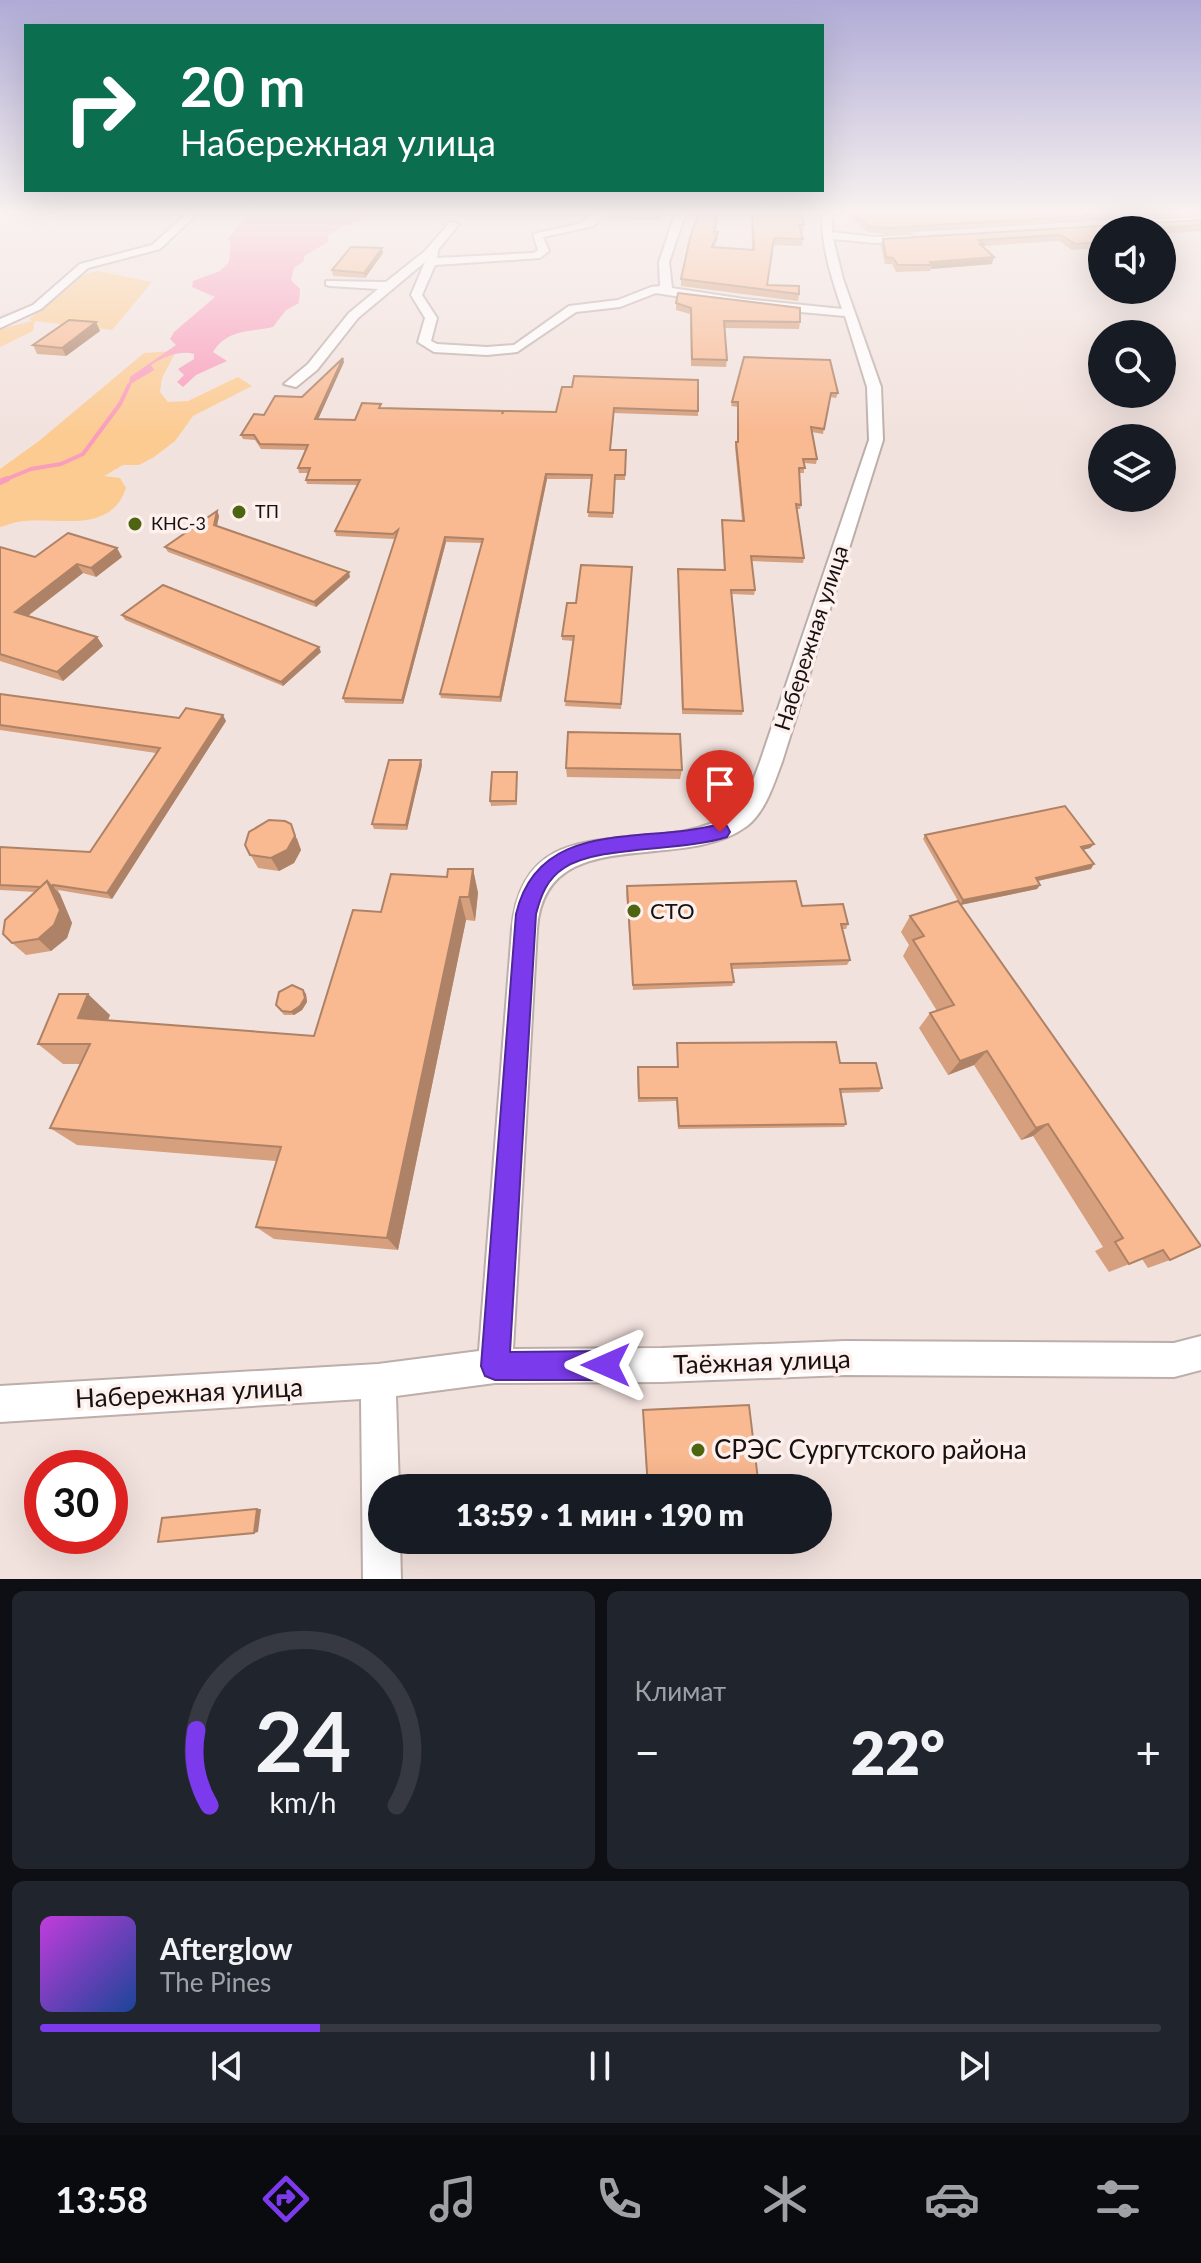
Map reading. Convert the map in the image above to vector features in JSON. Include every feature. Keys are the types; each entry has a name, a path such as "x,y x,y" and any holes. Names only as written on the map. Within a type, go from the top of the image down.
{"street":[{"path":"0,324 37,307 61,286"},
{"path":"358,286 397,286"},
{"path":"291,384 312,369 342,328 386,286"},
{"path":"404,286 417,289"},
{"path":"419,286 417,299 431,319 424,342 427,346 487,351 517,348 573,309 620,303 655,289 752,304 851,313"},
{"path":"666,286 666,290"},
{"name":"Набережная улица","path":"495,1366 524,934 531,893 557,863 577,854 602,848 697,838 720,832 751,807 771,762 876,440 874,387 840,286"},
{"name":"Таёжная улица","path":"378,1381 495,1366 662,1365 845,1358 1174,1360 1201,1353"},
{"path":"378,1381 382,1579"},
{"name":"Набережная улица","path":"0,1404 378,1381"}],"shaded area":[{"path":"70,286 149,286 112,330 35,321 33,331 0,347 0,329 32,321 29,319"},
{"path":"297,286 300,289 299,303 286,310 273,327 225,339 213,352 227,361 196,375 183,387 177,382 184,375 178,369 194,359 194,354 166,357 151,365 154,370 129,385 130,377 176,345 170,339 174,332 215,297 192,287"},
{"path":"176,351 162,378 160,392 168,402 188,401 238,377 252,386 193,416 175,441 154,457 139,465 123,465 104,476 120,478 126,488 109,512 84,520 22,521 0,527 0,469 39,441 144,353"}],"building":[{"path":"734,286 799,286 799,294"},
{"path":"678,293 800,308 800,322 724,321 727,360 692,359 691,308 676,303"},
{"path":"69,320 96,322 62,348 33,345"},
{"path":"744,357 830,360 838,393 831,393 824,429 811,427 817,459 803,459 805,468 799,468 801,505 796,504 804,558 751,556 755,590 731,590 743,711 683,709 678,569 725,570 722,520 744,521 736,442 738,402 732,402"},
{"path":"343,358 315,419 355,420 362,403 381,404 379,408 503,411 502,414 504,411 556,412 562,387 572,387 574,376 698,380 698,411 614,408 610,450 626,450 625,475 615,475 613,513 588,512 592,475 546,474 500,697 440,694 483,539 445,537 402,700 343,698 398,530 393,534 335,531 360,480 306,480 310,468 298,468 308,445 260,444 254,435 241,435 254,414 264,415 275,396 302,397"},
{"path":"217,511 214,525 349,572 314,602 165,547"},
{"path":"68,533 117,548 91,568 77,564 15,612 97,637 57,672 0,654 0,547 35,557"},
{"path":"581,565 632,567 621,704 565,701 574,636 562,636 567,603 576,603"},
{"path":"163,585 319,647 281,682 122,615"},
{"path":"0,694 179,718 186,708 223,715 107,893 53,885 53,888 47,881 41,887 0,885 0,847 90,852 160,748 0,725"},
{"path":"568,732 680,734 682,770 566,768"},
{"path":"389,760 421,760 406,825 372,824"},
{"path":"492,772 517,772 516,801 490,801"},
{"path":"1065,806 1094,844 1081,847 1094,864 1036,878 1040,885 963,900 925,835"},
{"path":"269,820 291,824 295,836 287,850 271,858 250,855 245,845 249,832"},
{"path":"448,869 473,869 469,897 460,897 387,1238 256,1227 281,1147 50,1128 90,1044 38,1044 59,994 88,994 78,1018 314,1036 353,910 381,912 391,874 447,877"},
{"path":"47,881 60,910 54,925 38,939 12,943 3,934 5,920"},
{"path":"796,881 802,906 843,904 848,924 841,924 850,960 731,964 734,982 633,985 627,886"},
{"path":"958,901 1201,1246 1170,1260 1163,1250 1129,1264 1115,1242 1123,1238 1048,1124 1036,1128 987,1051 960,1061 930,1013 954,1005 913,940 924,936 910,916"},
{"path":"292,985 303,990 305,998 291,1012 282,1011 276,1005 279,992"},
{"path":"836,1042 840,1063 876,1063 882,1088 840,1089 846,1124 679,1126 677,1098 639,1098 638,1067 678,1067 677,1043"},
{"name":"СРЭС Сургутского района","path":"749,1405 757,1474 647,1474 643,1410"},
{"path":"257,1509 254,1533 158,1542 162,1518"}],"waterway":[{"path":"2,481 31,469 61,464 83,454 120,404 129,385"},
{"path":"0,482 7,479"}],"place":[{"name":"ТП","path":"239,512"},
{"name":"КНС-3","path":"135,524"},
{"name":"СТО","path":"634,911"},
{"name":"СРЭС Сургутского района","path":"698,1450"}],"route":[{"path":"606,1365 495,1366 526,914 531,893 542,877 557,863 577,854 602,848 697,838 720,832"}]}
